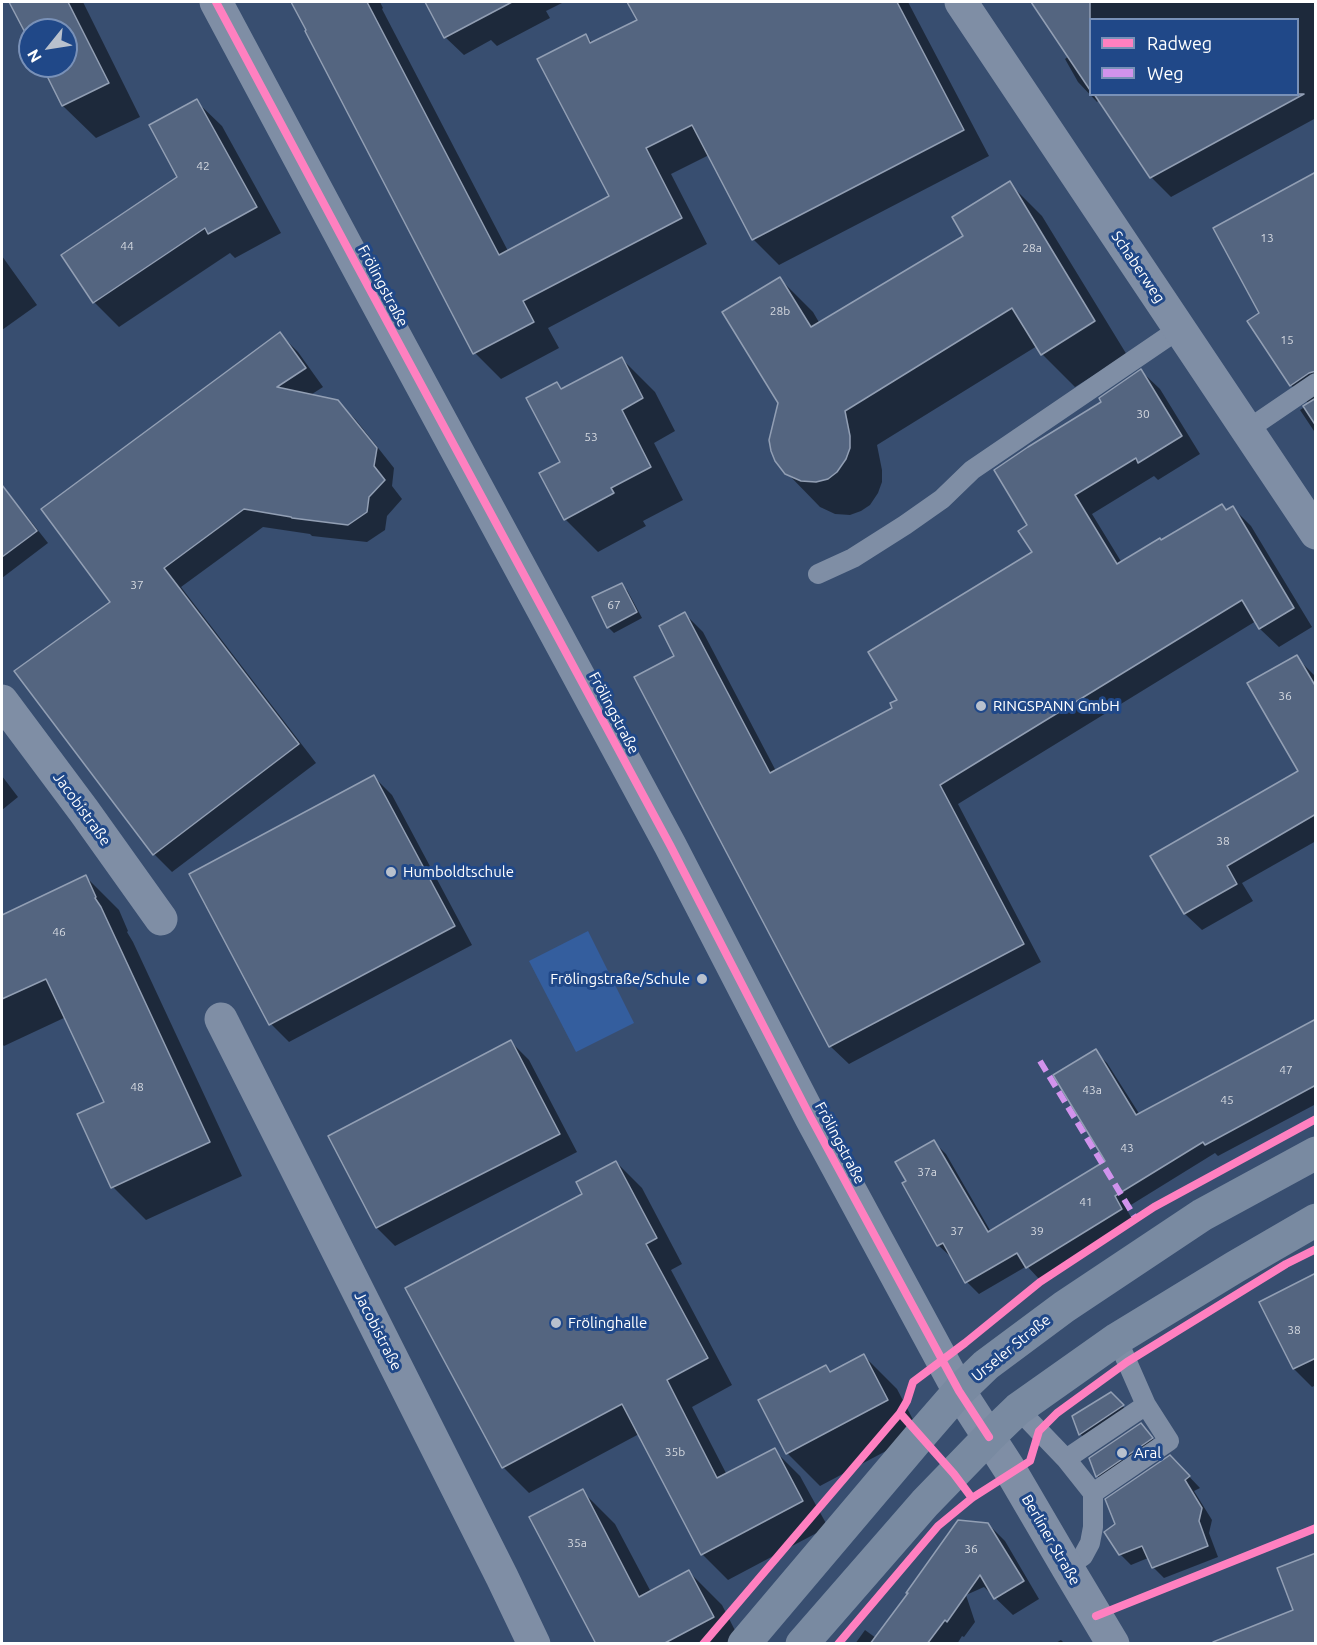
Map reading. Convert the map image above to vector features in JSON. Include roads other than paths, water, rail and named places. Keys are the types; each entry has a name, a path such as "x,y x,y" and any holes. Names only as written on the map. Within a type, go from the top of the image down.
{"street":[{"name":"Frölingstraße","path":"216,2 670,845 811,1118 959,1391 989,1437"},
{"name":"Schaberweg","path":"961,2 1316,533"},
{"name":"Jacobistraße","path":"2,701 161,919"},
{"name":"Jacobistraße","path":"221,1019 497,1566 534,1644"},
{"name":"Urseler Straße","path":"744,1644 900,1458 959,1391 986,1365 1064,1307 1202,1215 1316,1153"},
{"path":"802,1644 925,1503 1018,1409 1117,1339 1316,1220"},
{"name":"Berliner Straße","path":"989,1437 1113,1644"}],"lane":[{"path":"818,574 853,558 905,525 942,499 972,470 1179,329"},
{"path":"1247,430 1316,383"},
{"path":"1093,1493 1170,1441 1146,1405 1117,1339"},
{"path":"1066,1459 1146,1405"},
{"path":"1018,1409 1066,1459 1093,1493 1093,1527 1090,1543 1083,1556 1067,1567"}],"place":[{"name":"RINGSPANN GmbH","path":"981,706"},
{"name":"Humboldtschule","path":"391,872"},
{"name":"Frölingstraße/Schule","path":"702,979"},
{"name":"Frölinghalle","path":"556,1323"},
{"name":"Aral","path":"1122,1453"}]}
